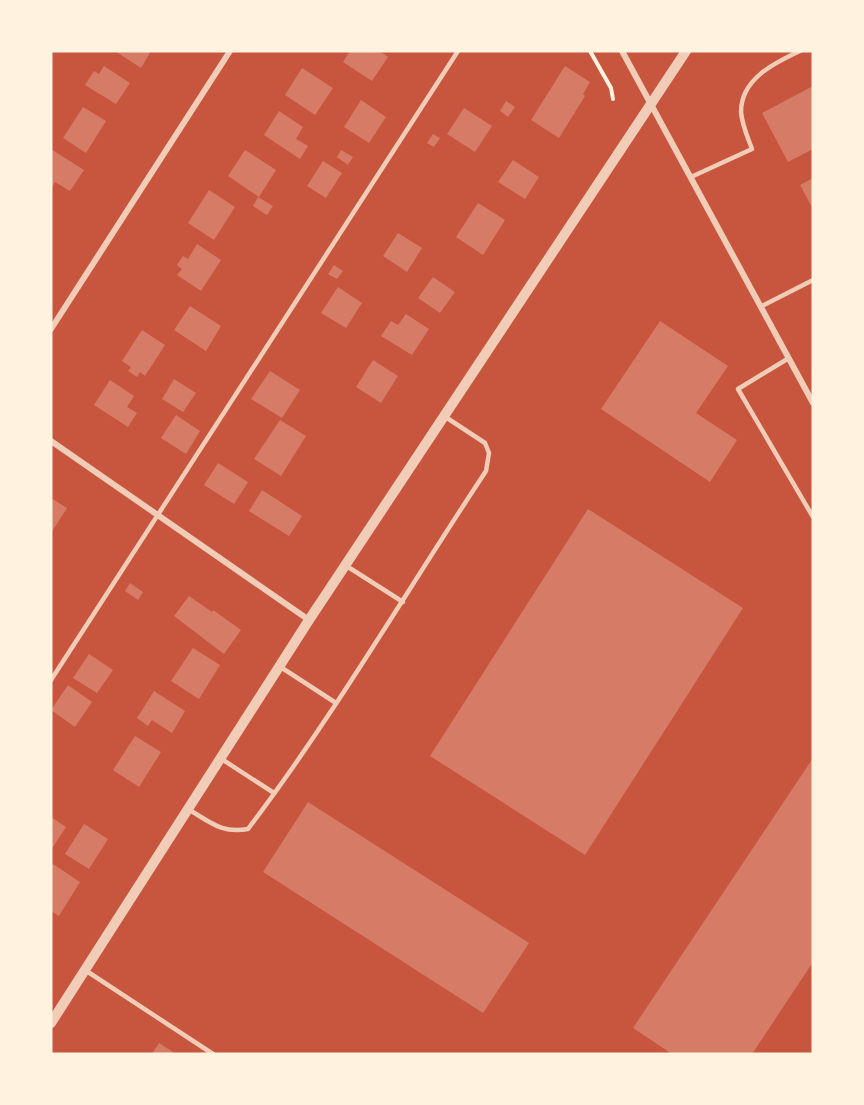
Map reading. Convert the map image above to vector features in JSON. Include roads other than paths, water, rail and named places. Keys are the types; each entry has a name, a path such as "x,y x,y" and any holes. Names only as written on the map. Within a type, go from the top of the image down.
{"street":[{"path":"51,329 230,51"},
{"path":"621,51 813,403"},
{"path":"51,1023 309,620 686,51"},
{"path":"51,441 309,620"}],"lane":[{"path":"51,680 458,51"},
{"path":"691,177 752,149 741,113 744,94 767,66 800,51"},
{"path":"762,306 813,280"},
{"path":"789,358 738,390 813,517"},
{"path":"188,808 219,828 236,831 249,829 403,602 486,471 489,453 485,443 444,416"},
{"path":"345,565 403,602"},
{"path":"279,666 336,703"},
{"path":"220,758 274,794"},
{"path":"85,970 213,1054"}]}
